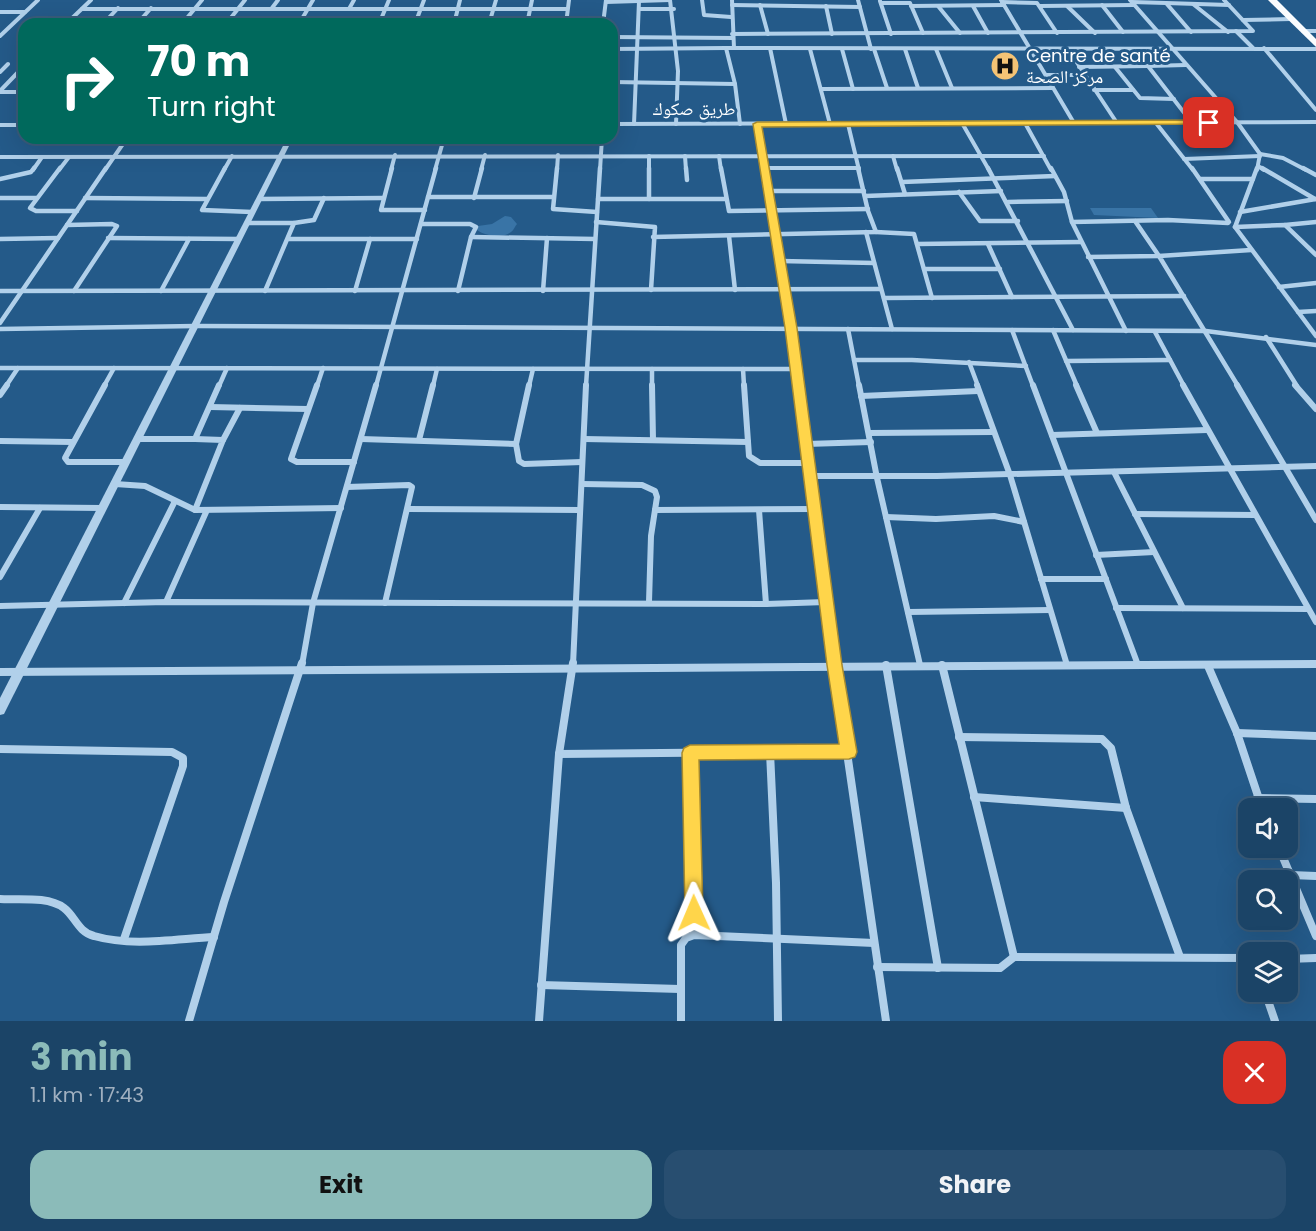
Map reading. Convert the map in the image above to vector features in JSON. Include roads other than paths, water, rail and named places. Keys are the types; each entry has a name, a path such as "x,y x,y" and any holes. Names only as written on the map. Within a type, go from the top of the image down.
{"highway":[{"path":"1272,0 1316,46"}],"street":[{"path":"19,18 38,0"},
{"path":"72,18 91,0"},
{"path":"187,18 202,0"},
{"path":"231,18 245,0"},
{"path":"272,8 278,0"},
{"path":"302,18 313,0"},
{"path":"349,9 354,0"},
{"path":"382,18 389,0"},
{"path":"418,18 424,0"},
{"path":"456,18 460,0"},
{"path":"491,18 496,0"},
{"path":"528,18 532,0"},
{"path":"566,18 569,0"},
{"path":"604,18 606,1 670,0 674,9 674,38 678,48 680,82 676,124"},
{"path":"702,0 704,15 731,16"},
{"path":"732,0 734,48"},
{"path":"858,0 867,34 887,88"},
{"path":"910,4 922,0"},
{"path":"1051,0 1053,6"},
{"path":"1187,0 1228,32"},
{"path":"618,37 674,38 768,34 1236,32 1253,30 1224,0"},
{"path":"634,124 639,1"},
{"path":"891,33 880,1 938,6 1034,2 1040,6 1057,33"},
{"path":"1002,2 1074,123"},
{"path":"1040,6 1132,2 1228,5"},
{"path":"1132,2 1237,122 1260,155 1236,224 1251,250 1316,336"},
{"path":"1166,3 1191,32"},
{"path":"910,4 923,33"},
{"path":"732,5 860,7"},
{"path":"760,5 768,34"},
{"path":"1102,5 1123,32"},
{"path":"826,6 832,34"},
{"path":"938,6 960,33"},
{"path":"973,6 988,33"},
{"path":"1067,6 1095,33"},
{"path":"109,18 118,8"},
{"path":"142,18 151,8"},
{"path":"82,9 567,9"},
{"path":"639,9 674,9"},
{"path":"0,12 25,12"},
{"path":"0,36 18,19"},
{"path":"1243,20 1291,19"},
{"path":"1303,31 1316,31"},
{"path":"1236,32 1253,48"},
{"path":"618,49 1171,49 1316,46"},
{"path":"726,48 735,84 740,124"},
{"path":"770,48 786,124"},
{"path":"1264,48 1316,110"},
{"path":"810,49 830,124"},
{"path":"842,49 853,89"},
{"path":"905,49 918,88"},
{"path":"936,49 952,88"},
{"path":"1068,49 1117,123"},
{"path":"0,72 8,64"},
{"path":"1079,67 1186,65"},
{"path":"1114,66 1132,90 1142,99 1174,99"},
{"path":"1148,66 1192,123"},
{"path":"0,92 18,72"},
{"path":"1046,75 1084,75"},
{"path":"618,82 735,84"},
{"path":"821,89 1053,88"},
{"path":"1094,90 1132,90"},
{"path":"0,92 18,92"},
{"name":"طريق صكوك","path":"618,124 1316,122"},
{"path":"962,123 1008,202 1073,330"},
{"path":"1025,123 1055,176 1067,201 1072,222 1081,242 1126,331"},
{"path":"1156,123 1200,179 1228,223"},
{"path":"757,124 791,328 834,665 849,752 886,1021"},
{"path":"848,124 868,209 876,231"},
{"path":"0,125 18,125"},
{"path":"0,323 123,144"},
{"path":"0,710 287,144"},
{"path":"189,1021 301,669 313,603 403,292 442,144"},
{"path":"538,1021 559,754 573,668 591,290 602,144"},
{"path":"395,155 380,209 384,211 425,210"},
{"path":"474,198 485,155"},
{"path":"558,155 552,207 556,211 597,212"},
{"path":"1184,159 1260,155 1283,158 1316,175"},
{"path":"232,156 202,211 252,212"},
{"path":"649,156 649,199"},
{"path":"685,156 687,180"},
{"path":"719,156 729,211 868,209"},
{"path":"893,156 905,194"},
{"path":"0,157 1044,156"},
{"path":"0,179 32,172 42,157"},
{"path":"69,157 30,207 32,210 77,211"},
{"path":"1258,166 1316,199"},
{"path":"764,168 858,168"},
{"path":"902,182 1055,176"},
{"path":"1200,179 1253,179"},
{"path":"768,191 905,194 1001,191"},
{"path":"959,192 980,221 1018,221"},
{"path":"428,197 553,197"},
{"path":"0,198 37,198"},
{"path":"86,198 207,199"},
{"path":"247,223 294,223 314,220 324,198"},
{"path":"260,199 383,198"},
{"path":"598,199 725,199"},
{"path":"1240,212 1316,199"},
{"path":"1008,202 1067,201"},
{"path":"1072,222 1135,221 1285,225 1316,222"},
{"path":"1135,221 1206,331 1282,466 1316,520"},
{"path":"596,222 653,225 655,227 651,290"},
{"path":"265,291 294,223"},
{"path":"421,224 473,224 476,226 471,237 458,291"},
{"path":"67,225 116,225 74,291"},
{"path":"1285,225 1316,255"},
{"path":"866,232 892,329"},
{"path":"653,237 910,232 914,234 932,298"},
{"path":"729,236 735,290"},
{"path":"471,237 595,239"},
{"path":"0,239 58,238"},
{"path":"108,238 239,239"},
{"path":"160,291 189,238"},
{"path":"543,291 547,238"},
{"path":"288,239 417,239"},
{"path":"355,291 370,239"},
{"path":"917,244 1081,242"},
{"path":"988,243 1012,297"},
{"path":"1088,257 1159,256 1251,250"},
{"path":"781,261 874,263"},
{"path":"924,269 1000,269"},
{"path":"1279,287 1316,283"},
{"path":"0,291 403,292 880,289"},
{"path":"884,298 1184,296"},
{"path":"1298,312 1316,311"},
{"path":"0,329 196,326 1206,331 1316,345"},
{"path":"848,329 877,477 920,665"},
{"path":"1012,330 1138,665"},
{"path":"1053,330 1097,433"},
{"path":"1155,332 1228,468 1316,622"},
{"path":"1266,337 1291,380 1316,409"},
{"path":"854,360 1026,366"},
{"path":"1066,361 1170,360"},
{"path":"969,363 1010,475 1067,665"},
{"path":"0,368 796,369"},
{"path":"0,395 18,368"},
{"path":"114,368 65,458 66,461 126,462"},
{"path":"195,439 227,368"},
{"path":"322,368 291,459 297,462 354,462"},
{"path":"419,440 437,369"},
{"path":"533,369 516,444 517,457 521,464 582,462"},
{"path":"652,369 653,440"},
{"path":"743,369 749,456 755,461 809,463"},
{"path":"861,396 978,391"},
{"path":"210,407 308,409"},
{"path":"195,510 223,440 240,408"},
{"path":"1052,435 1207,430"},
{"path":"869,433 993,432"},
{"path":"137,439 223,440"},
{"path":"361,439 516,444"},
{"path":"584,439 748,442"},
{"path":"0,441 73,442"},
{"path":"806,444 870,442"},
{"path":"810,476 1010,475 1316,466"},
{"path":"1114,472 1183,608"},
{"path":"115,484 145,486 195,510 341,508"},
{"path":"582,484 642,485 651,488 657,497 651,536 649,602"},
{"path":"347,487 411,486 413,490 386,603"},
{"path":"124,603 175,501"},
{"path":"0,507 102,508"},
{"path":"0,577 40,508"},
{"path":"408,509 580,510"},
{"path":"655,510 814,509"},
{"path":"166,602 207,510"},
{"path":"759,510 766,604"},
{"path":"1135,514 1255,515"},
{"path":"886,517 936,519 994,516 1024,522"},
{"path":"1096,555 1154,552"},
{"path":"1041,579 1106,579"},
{"path":"0,606 166,602 766,604 826,602"},
{"path":"1116,608 1308,609"},
{"path":"908,612 1050,610"},
{"path":"0,672 834,665 1316,664"},
{"path":"886,665 938,968"},
{"path":"942,665 1014,957"},
{"path":"1208,666 1237,733 1257,798"},
{"path":"1237,733 1316,736"},
{"path":"959,737 1101,740 1111,748 1126,808 1180,957"},
{"path":"0,749 172,752 183,758 183,766 124,939"},
{"path":"770,752 776,883 778,1021"},
{"path":"559,754 849,752"},
{"path":"690,753 694,936"},
{"path":"974,797 1126,808"},
{"path":"1298,799 1316,799"},
{"path":"1298,876 1316,876"},
{"path":"1298,893 1316,936"},
{"path":"0,899 54,904 64,908 77,926 91,936 124,939 214,937"},
{"path":"681,1021 681,945 686,938 694,936 874,943"},
{"path":"877,967 1000,968 1014,957 1238,958"},
{"path":"1298,958 1316,958"},
{"path":"541,985 681,989"},
{"path":"1268,1002 1275,1021"}],"place":[{"name":"Centre de santé مركز الصحة","path":"1005,66"}]}
